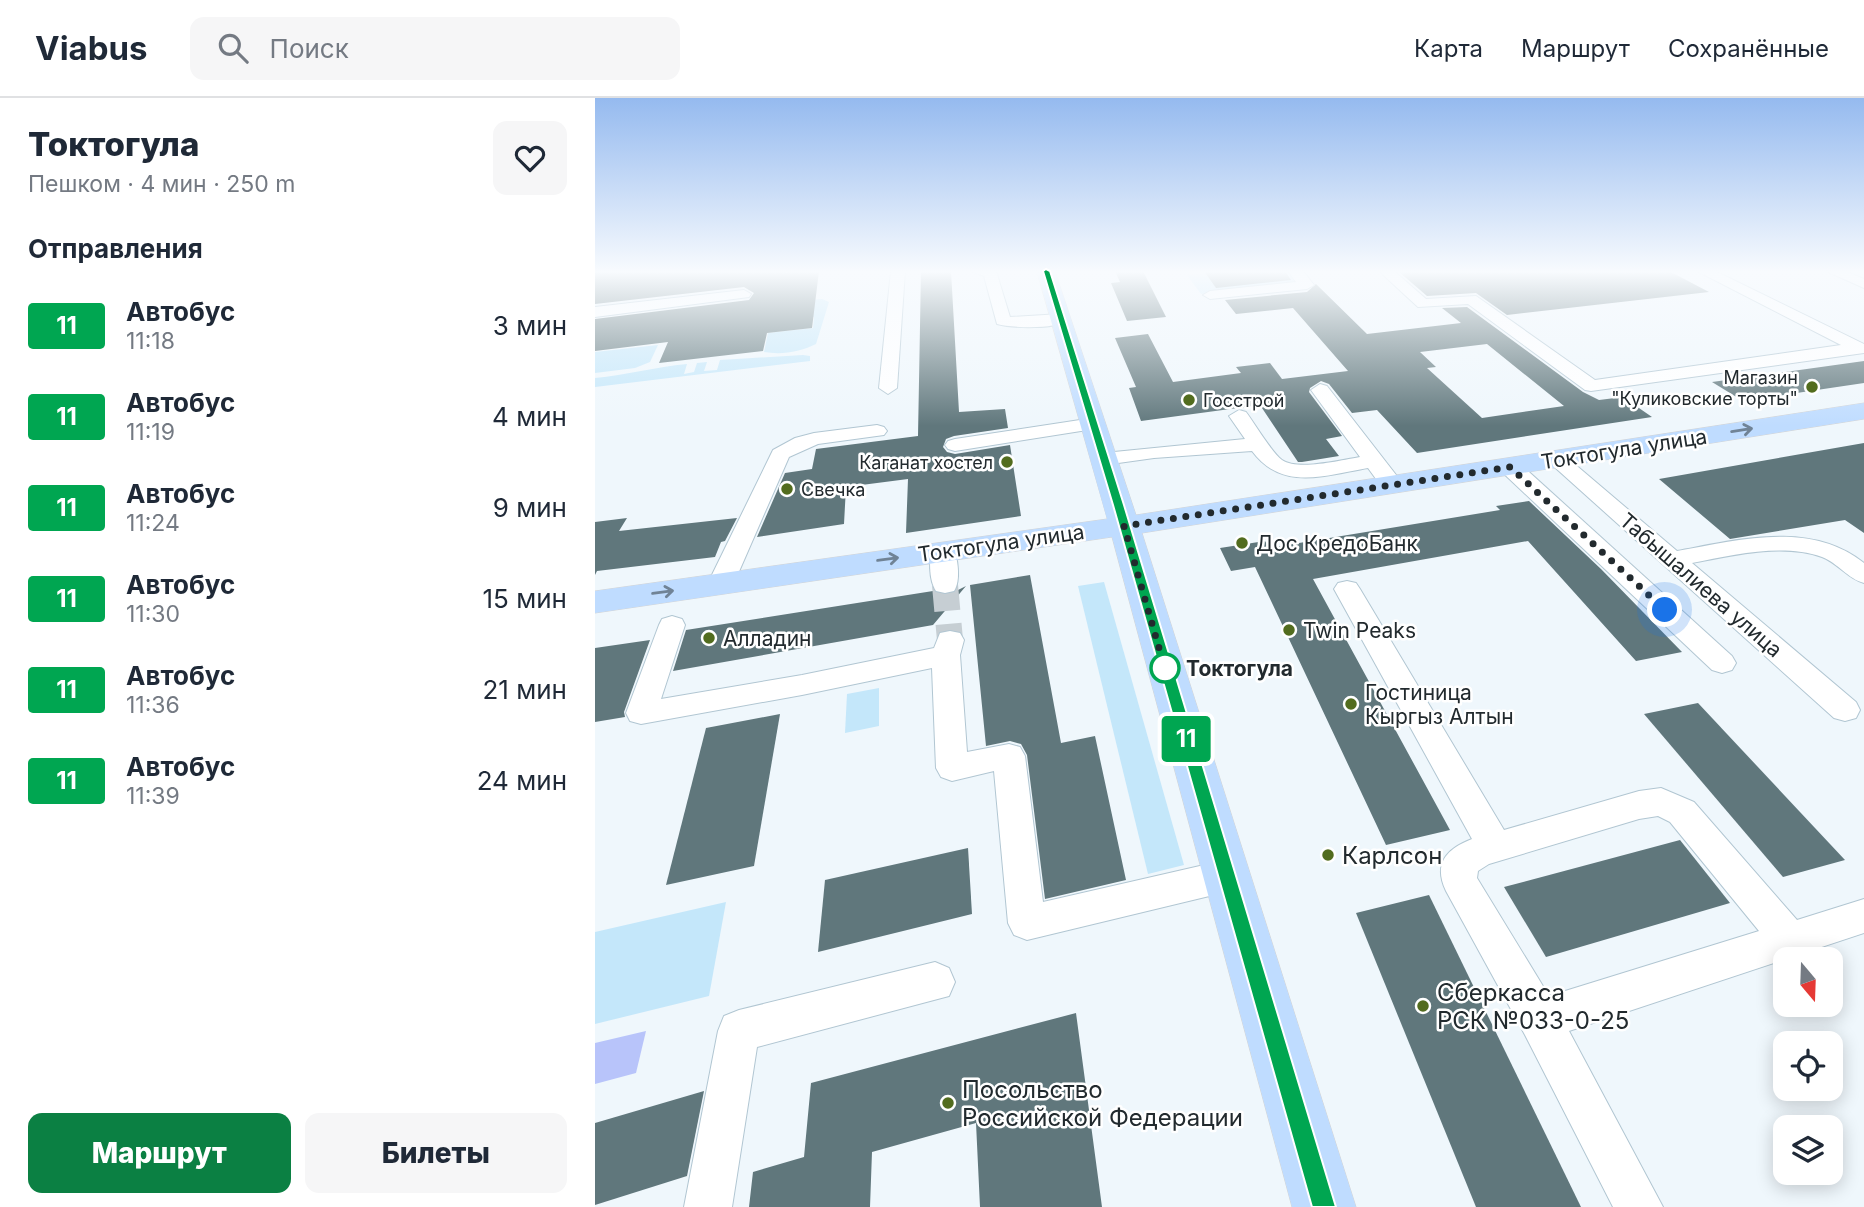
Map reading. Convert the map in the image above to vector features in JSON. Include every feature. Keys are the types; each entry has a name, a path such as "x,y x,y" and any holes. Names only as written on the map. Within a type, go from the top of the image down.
{"main road":[{"path":"1062,323 1324,1207"},
{"name":"Токтогула улица","path":"595,602 1124,526 1864,411"}],"street":[{"path":"888,388 894,323"},
{"path":"1504,323 1591,386 1861,349"},
{"path":"1808,323 1861,349"},
{"path":"1823,330 1850,327"},
{"path":"1319,390 1392,485"},
{"path":"1239,416 1275,465 1289,470 1373,461"},
{"path":"955,445 1093,424"},
{"path":"721,583 780,454 792,444 807,440 877,431"},
{"path":"1104,459 1154,452 1260,444"},
{"name":"Табышалиева улица","path":"1557,459 1845,710"},
{"path":"1510,467 1722,663"},
{"path":"1672,559 1737,548 1793,543 1834,553 1864,575"},
{"path":"943,551 945,586"},
{"path":"1347,589 1495,847"},
{"path":"672,625 641,713 802,685 948,648 952,768 1009,756 1027,923 1226,876"},
{"path":"1639,1207 1541,1020 1459,880 1459,863 1495,847 1639,805 1661,802 1682,812 1790,940"},
{"path":"1541,1020 1864,916"},
{"path":"708,1207 739,1031 935,982"}],"shaded area":[{"path":"813,323 823,323 816,344 791,352 764,352 768,333 813,328"},
{"path":"658,345 650,362 635,368 595,373 595,352"},
{"path":"810,356 810,361 595,387 595,378 664,367 687,364 684,374 694,372 697,363 707,362 704,371 717,370 720,360"},
{"path":"1104,582 1184,865 1148,874 1078,586"},
{"path":"879,688 879,726 845,733 847,694"},
{"path":"726,902 709,996 595,1024 595,932"}],"water":[{"path":"646,1031 636,1073 595,1084 595,1043"}],"building":[{"path":"595,323 813,323 812,328 767,333 763,351 659,363 668,342 595,351"},
{"path":"920,323 954,323 959,412 1005,409 1008,428 954,436 946,439 943,447 947,452 955,454 1010,445 1021,516 906,533 908,479 846,487 844,524 757,537 785,473 812,469 816,449 918,436"},
{"path":"1306,323 1356,323 1367,334 1461,323 1488,323 1583,392 1599,400 1623,397 1652,417 1417,453 1377,410 1352,413 1329,384 1321,381 1310,388 1309,392 1342,436 1326,439 1339,456 1298,462 1260,405 1141,421 1129,388 1136,387 1115,338 1148,334 1173,382 1241,373 1236,367 1270,363 1282,379 1348,371","holes":["1487,344 1564,406 1482,418 1427,368 1436,367 1420,352"]},
{"path":"1864,361 1864,383 1743,401 1712,382"},
{"path":"1864,443 1864,533 1845,520 1730,539 1659,479"},
{"path":"1529,501 1601,569 1682,652 1636,661 1528,541 1313,579 1450,830 1386,845 1255,567 1231,571 1220,548 1265,541 1269,548 1500,510 1496,506"},
{"path":"627,518 619,531 737,518 725,541 721,542 715,557 597,571 595,575 595,522"},
{"path":"1030,575 1061,743 1095,736 1126,880 1045,899 1027,755 1021,744 1010,741 986,746 970,585"},
{"path":"966,586 933,625 673,671 686,630 933,591 946,596"},
{"path":"650,640 624,712 625,717 595,722 595,648"},
{"path":"1698,703 1845,860 1783,877 1644,714"},
{"path":"780,714 754,866 666,885 706,728"},
{"path":"1680,840 1730,903 1546,957 1504,887"},
{"path":"968,848 972,914 818,952 825,880"},
{"path":"1429,895 1581,1207 1476,1207 1356,913"},
{"name":"Посольство Российской Федерации","path":"1076,1013 1102,1207 980,1207 976,1123 872,1152 870,1207 749,1207 753,1172 804,1157 811,1083"},
{"path":"704,1091 687,1176 595,1205 595,1123"}],"tunnel":[{"path":"945,585 950,640"}],"bus line":[{"name":"11","path":"1062,323 1324,1207"}],"place":[{"name":"Магазин \"Куликовские торты\"","path":"1812,387"},
{"name":"Госстрой","path":"1189,400"},
{"name":"Каганат хостел","path":"1007,462"},
{"name":"Свечка","path":"787,489"},
{"name":"Дос КредоБанк","path":"1242,543"},
{"name":"Twin Peaks","path":"1289,630"},
{"name":"Алладин","path":"709,638"},
{"name":"Токтогула","path":"1165,668"},
{"name":"Гостиница Кыргыз Алтын","path":"1351,704"},
{"name":"Карлсон","path":"1328,855"},
{"name":"Сберкасса РСК №033-0-25","path":"1423,1006"},
{"name":"Посольство Российской Федерации","path":"948,1103"}],"route":[{"path":"1165,668 1167,676 1124,526 1510,467 1665,610"}]}
